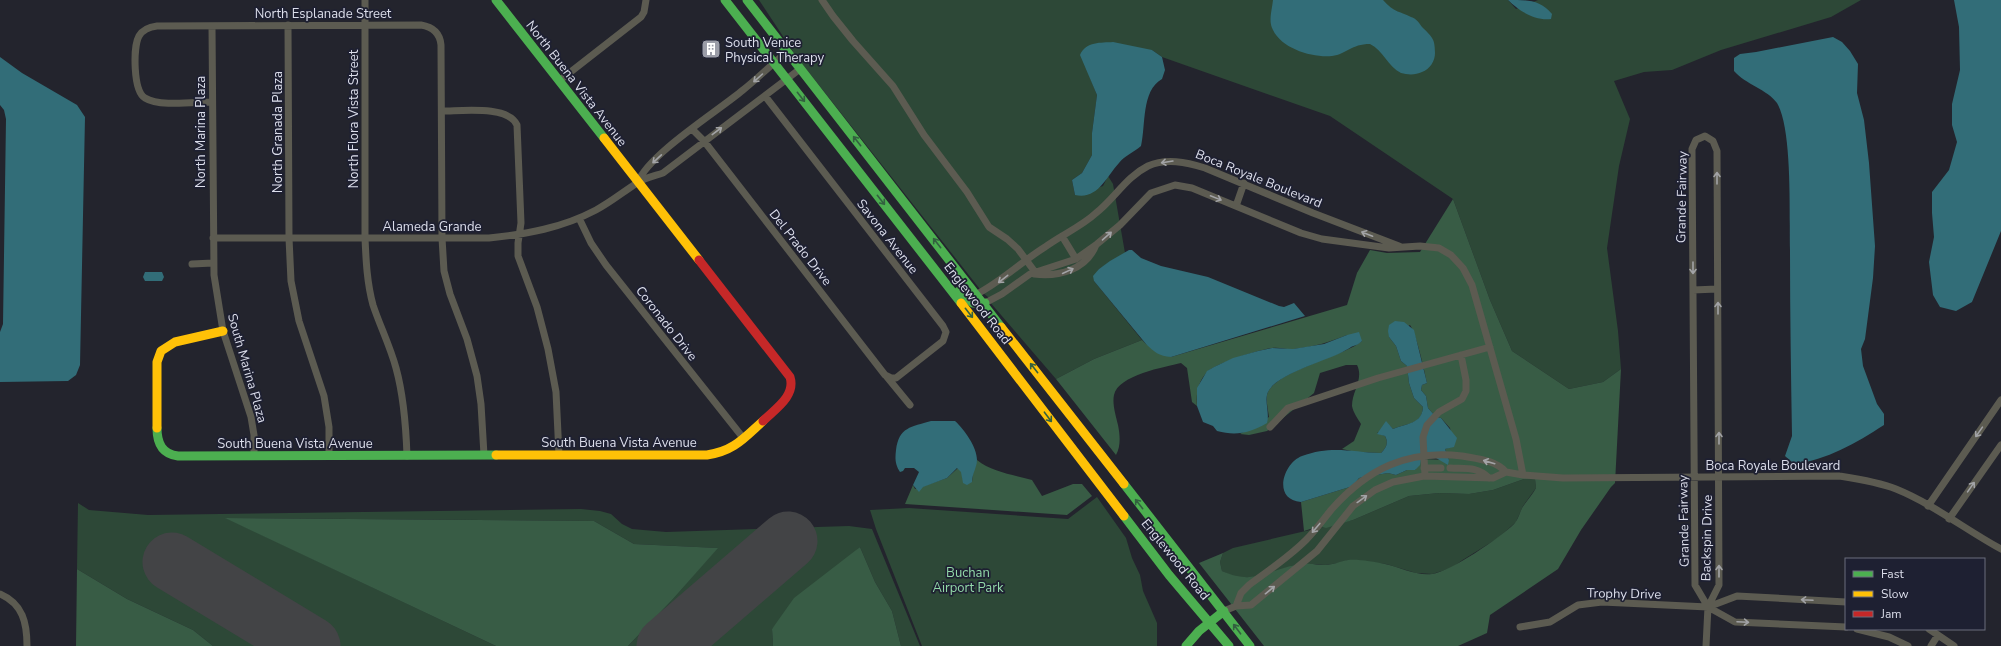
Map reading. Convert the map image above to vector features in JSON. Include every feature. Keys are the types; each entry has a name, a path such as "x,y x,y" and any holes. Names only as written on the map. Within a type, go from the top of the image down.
{"main road":[{"name":"North Buena Vista Avenue","path":"496,0 638,182"},
{"name":"Englewood Road","path":"725,0 911,238 1169,575 1229,646"},
{"name":"Englewood Road","path":"747,0 985,303 1250,646"},
{"name":"South Buena Vista Avenue","path":"223,331 172,343 166,346 160,353 157,362 157,436 162,450 171,455 707,455 731,449 744,439 787,398 791,387 790,377 638,182"},
{"path":"911,238 925,246 965,298 977,304 985,303"},
{"path":"1186,646 1194,636 1224,612"}],"street":[{"name":"North Flora Vista Street","path":"365,0 365,238 367,273 371,294 396,366 403,397 406,422 407,456"},
{"path":"559,81 641,17 646,8 646,0"},
{"path":"822,0 849,36 893,86 924,135 967,192 989,227 1007,239 1027,260 1032,273 1046,276 1062,274 1082,264 1092,255 1097,244"},
{"name":"North Granada Plaza","path":"288,25 290,268 299,321 324,396 329,427 329,456"},
{"name":"North Esplanade Street","path":"212,102 152,102 139,93 136,82 137,42 144,30 157,26 421,25 430,27 436,32 441,45 442,238 447,282 467,339 477,376 481,404 484,455"},
{"name":"North Marina Plaza","path":"212,26 213,238"},
{"path":"638,182 642,173 692,129 744,90 787,52"},
{"path":"638,182 663,173 800,69"},
{"name":"Savona Avenue","path":"765,96 944,326 946,332 943,341 898,377 888,377"},
{"path":"442,111 499,112 510,115 516,122 518,128 521,223 518,243 519,260 542,323 553,374 558,413 559,455"},
{"name":"Del Prado Drive","path":"692,129 704,141 910,405"},
{"name":"Grande Fairway","path":"1708,607 1695,585 1694,477 1692,153 1696,140 1704,136 1713,141 1716,147 1719,477"},
{"name":"Boca Royale Boulevard","path":"977,294 998,283 1027,260 1096,213 1131,176 1149,166 1170,161 1188,162 1244,183 1313,213 1404,247"},
{"name":"Alameda Grande","path":"213,238 489,238 520,235 556,226 579,218 615,199 638,182"},
{"path":"1236,206 1244,183"},
{"name":"Boca Royale Boulevard","path":"985,303 1002,294 1032,273 1076,259 1120,225 1151,193 1175,185 1192,188 1322,239 1389,248 1420,246 1439,248 1451,255 1463,268 1472,285 1516,439 1523,475 1563,478 1839,476 1865,480 1895,489 1928,506 2001,549"},
{"name":"Coronado Drive","path":"579,218 591,243 606,266 744,439"},
{"path":"1062,236 1076,259"},
{"name":"South Marina Plaza","path":"213,238 213,263 216,296 223,331 251,417 254,435 254,456"},
{"path":"192,264 213,263"},
{"path":"1693,290 1718,289"},
{"path":"1270,427 1288,408 1378,378 1490,347"},
{"path":"1425,476 1423,438 1427,425 1439,412 1462,399 1466,391 1466,380 1461,355"},
{"path":"1928,506 2001,400"},
{"path":"1949,519 2001,445"},
{"path":"1236,606 1241,593 1245,589 1306,540 1332,509 1361,481 1381,468 1401,460 1424,456 1450,455 1500,465 1506,472"},
{"path":"1471,458 1471,469"},
{"path":"1424,468 1441,468"},
{"path":"1450,468 1471,469 1482,472 1489,478"},
{"path":"1224,612 1236,606 1251,605 1317,551 1353,506 1375,490 1393,482 1425,476 1493,478 1506,472 1523,475"},
{"name":"Backspin Drive","path":"1706,646 1708,607 1719,585 1719,477"},
{"path":"0,594 14,603 22,612 26,628 27,646"},
{"name":"Trophy Drive","path":"1520,627 1545,623 1571,608 1586,603 1708,607 1737,596 1845,602"},
{"name":"Trophy Drive","path":"1708,607 1735,622 1845,627"},
{"path":"1861,630 1889,637 1908,646"},
{"path":"1931,630 1954,646"},
{"path":"1931,646 1938,634"}],"green space":[{"path":"759,0 1508,0 1516,9 1538,0 1861,0 1831,17 1721,50 1672,70 1644,72 1614,81 1630,119 1619,166 1607,248 1618,331 1621,369 1603,382 1569,389 1512,351 1490,300 1453,199 1330,116 1162,57 1152,50 1089,75 1097,95 1092,133 1092,155 1082,173 1072,180 1075,195 1103,186 1108,176 1113,184 1125,253 1099,269 1094,281 1142,340 1094,359 1056,379 989,301 988,297 983,293 796,56"},
{"path":"1453,199 1490,300 1512,351 1569,389 1603,382 1621,369 1615,483 1581,530 1558,569 1490,615 1487,633 1458,646 1264,646 1199,563 1223,553 1220,562 1222,571 1245,577 1263,575 1292,566 1307,564 1328,565 1352,560 1385,564 1420,574 1440,572 1462,561 1487,545 1514,524 1536,488 1535,479 1524,479 1493,490 1469,494 1439,493 1409,496 1353,520 1326,528 1320,526 1304,531 1301,502 1353,486 1359,478 1388,473 1396,475 1407,470 1415,470 1421,459 1449,460 1445,449 1454,446 1450,428 1441,418 1436,417 1428,408 1426,396 1421,390 1422,385 1427,383 1418,344 1410,325 1389,337 1396,346 1401,361 1407,366 1409,383 1414,398 1423,407 1422,413 1417,420 1413,422 1393,429 1390,426 1377,433 1385,436 1387,441 1386,447 1381,453 1356,452 1342,449 1354,441 1361,424 1354,413 1352,406 1359,375 1357,365 1346,365 1320,373 1314,393 1267,431 1249,435 1240,434 1269,417 1267,395 1272,387 1281,379 1310,365 1341,353 1362,341 1347,335 1308,347 1266,349 1238,357 1219,365 1207,372 1200,383 1197,392 1197,406 1192,402 1187,368 1181,363 1133,377 1117,388 1114,395 1114,406 1120,437 1119,448 1116,455 1056,379 1094,359 1142,340 1146,344 1171,357 1347,305 1357,273 1370,250 1387,253 1420,252"},
{"path":"977,460 996,470 1032,480 1042,496 1073,484 1082,484 1092,496 1067,515 905,504 913,485 915,489 947,478 958,468 962,472 962,478 972,482 973,471"},
{"path":"1524,479 1535,479 1536,488 1523,506 1516,522 1498,538 1452,568 1432,574 1416,573 1386,564 1348,560 1340,563 1325,565 1315,564 1255,578 1234,577 1222,571 1220,562 1223,553 1233,548 1353,520 1409,496 1439,493 1469,494 1493,490"},
{"name":"Buchan Airport Park","path":"1097,497 1126,538 1132,558 1140,575 1143,591 1157,623 1157,646 922,646 870,510 909,508 1068,519"},
{"path":"78,503 89,510 148,515 581,509 611,514 622,524 632,529 666,532 849,526 872,529 920,646 901,646 892,611 875,582 860,547 772,629 773,646 628,646 673,599 717,548 634,544 594,521 226,518 496,646 213,646 193,630 127,599 77,569"},
{"path":"225,518 594,521 634,544 718,548 673,599 628,646 496,646"},
{"path":"860,547 875,582 892,611 901,646 773,646 772,629 794,598"},
{"path":"77,569 127,599 193,630 213,646 76,646"}],"water":[{"path":"1273,0 1383,0 1393,9 1418,21 1431,36 1434,41 1434,59 1430,67 1425,71 1417,74 1409,74 1401,73 1392,67 1378,50 1370,44 1354,47 1332,56 1307,54 1291,47 1277,37 1272,27 1271,19"},
{"path":"1508,0 1538,3 1552,14 1551,19 1533,17 1517,8"},
{"path":"1954,0 2001,0 2001,231 1972,302 1956,311 1940,307 1933,295 1929,262 1934,237 1932,192 1949,170 1957,142 1952,125 1952,104 1960,70 1959,27"},
{"path":"1833,37 1842,42 1858,64 1857,93 1864,120 1869,163 1875,246 1873,278 1865,339 1861,349 1863,366 1877,404 1884,414 1884,425 1830,455 1794,464 1785,456 1792,436 1790,197 1786,133 1777,103 1768,94 1744,80 1734,71 1734,58 1740,54"},
{"path":"1113,42 1152,50 1162,57 1165,70 1162,79 1155,84 1147,100 1141,146 1121,161 1096,191 1083,196 1075,195 1072,180 1082,173 1092,155 1092,133 1097,95 1080,55 1086,47 1090,45"},
{"path":"0,57 22,73 77,105 85,117 80,365 76,375 68,381 0,382 0,332 3,324 6,119 4,110 0,105"},
{"path":"1129,250 1132,250 1141,258 1161,266 1208,277 1279,306 1284,307 1294,303 1305,316 1171,357 1160,355 1146,344 1094,281 1093,276 1099,269"},
{"path":"145,272 162,272 164,277 162,281 145,281 143,277"},
{"path":"1395,321 1404,322 1414,330 1427,383 1422,385 1421,390 1426,396 1428,408 1436,417 1441,418 1457,438 1454,447 1445,449 1449,460 1448,465 1436,458 1421,459 1420,465 1415,470 1407,470 1396,475 1388,473 1359,478 1353,486 1301,502 1292,500 1286,495 1284,481 1286,473 1295,460 1313,453 1332,450 1381,453 1386,447 1387,441 1385,436 1377,434 1386,421 1393,429 1413,422 1420,417 1423,407 1414,398 1409,383 1407,366 1401,361 1396,346 1389,337 1389,325"},
{"path":"1359,332 1362,341 1358,344 1292,373 1273,385 1267,396 1267,423 1243,433 1224,433 1217,431 1213,426 1203,422 1197,406 1197,388 1207,371 1233,358 1258,351 1272,348 1293,349 1324,344"},
{"path":"931,421 955,421 966,433 975,450 977,460 972,482 967,485 963,483 961,472 957,468 947,478 923,487 919,492 913,485 919,472 914,468 905,468 900,472 896,464 896,450 903,432 912,427"}],"runway":[{"path":"666,646 788,541"},
{"path":"172,562 311,646"}],"traffic: fast":[{"path":"496,0 604,138"},
{"path":"725,0 961,303"},
{"path":"747,0 1001,327"},
{"path":"959,291 973,303 985,303"},
{"path":"157,428 159,443 164,450 178,456 496,455"},
{"path":"1124,484 1250,646"},
{"path":"1124,516 1169,575 1229,646"},
{"path":"1186,646 1199,631 1224,611"}],"traffic: slow":[{"path":"604,138 699,260"},
{"path":"961,303 1124,516"},
{"path":"1001,327 1124,484"},
{"path":"157,428 157,362 161,351 175,342 223,331"},
{"path":"496,455 707,455 732,447 763,421"}],"traffic: jam":[{"path":"699,260 790,377 791,384 787,396 783,402 763,421"}],"place":[{"name":"South Venice Physical Therapy","path":"711,49"}]}
